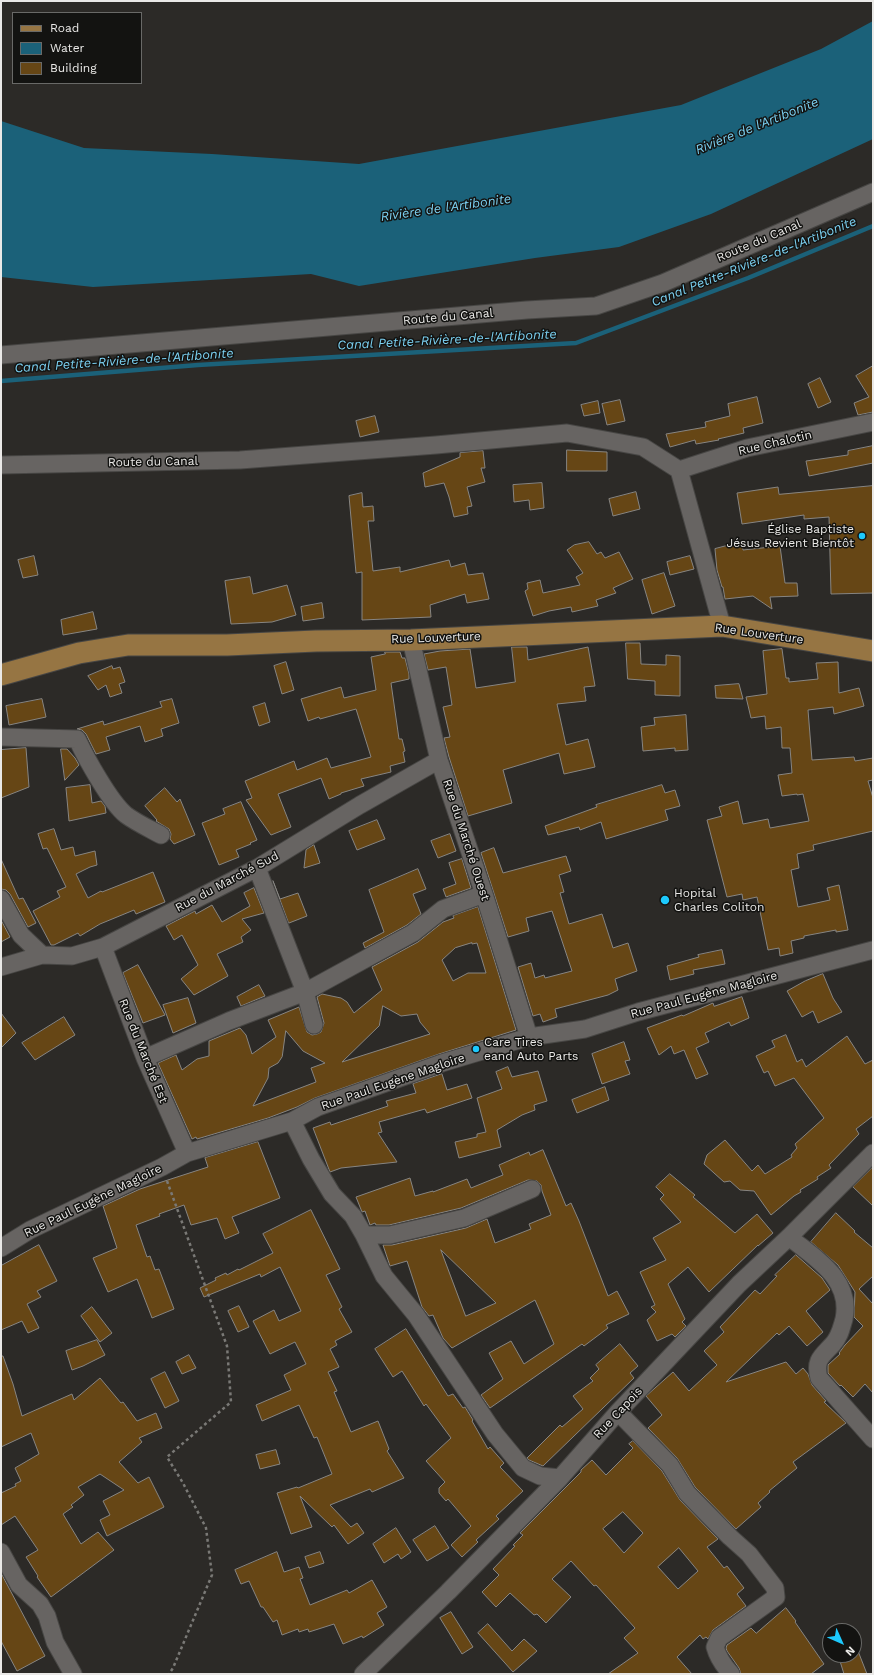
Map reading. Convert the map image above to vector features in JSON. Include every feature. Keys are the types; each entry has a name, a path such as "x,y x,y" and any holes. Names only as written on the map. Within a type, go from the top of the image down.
{"main road":[{"name":"Rue Louverture","path":"1,675 79,653 128,645 227,645 316,641 411,640 722,626 873,651"}],"street":[{"name":"Route du Canal","path":"1,355 519,311 596,306 662,283 873,192"},
{"name":"Rue Chalotin","path":"679,470 747,448 873,422"},
{"name":"Route du Canal","path":"1,465 240,460 567,434 643,447 679,470"},
{"path":"679,470 722,626"},
{"name":"Rue du Marché Ouest","path":"411,640 439,760 484,894 529,1037"},
{"path":"1,737 77,739 87,760 117,805 125,814 161,836"},
{"name":"Rue du Marché Sud","path":"1,967 42,955 72,956 103,948 257,868 360,805 439,760"},
{"path":"257,868 305,992 314,1025"},
{"path":"145,1058 229,1021 305,992 413,933 443,909 484,894"},
{"path":"1,899 21,935 42,955"},
{"name":"Rue du Marché Est","path":"103,948 145,1058 187,1153"},
{"name":"Rue Paul Eugène Magloire","path":"1,1248 30,1230 162,1167 187,1153 292,1121 318,1107 442,1063 529,1037 585,1029 638,1012 873,950"},
{"path":"292,1121 311,1159 332,1194 352,1216 364,1235 384,1276 416,1315 495,1434 523,1468 540,1476 560,1478"},
{"name":"Rue Capois","path":"363,1674 448,1592 560,1478 618,1412 739,1284 789,1237 873,1153"},
{"path":"364,1235 390,1235 464,1218 532,1189"},
{"path":"789,1237 835,1276 843,1291 845,1310 840,1336 818,1361 816,1369 819,1378 873,1439"},
{"path":"618,1412 670,1465 687,1493 730,1537 749,1554 775,1588 776,1597 719,1638 714,1647 720,1661 731,1674"},
{"path":"1,1552 19,1585 40,1604 48,1616 55,1642 73,1674"}],"path":[{"path":"162,1167 227,1346 231,1402 167,1457 183,1483 206,1528 212,1575 199,1610 169,1674"}],"water":[{"name":"Rivière de l'Artibonite","path":"873,21 873,139 711,214 619,247 535,258 359,286 311,274 93,287 1,277 1,121 84,148 212,154 359,164 681,105 821,49"}],"building":[{"path":"873,366 873,412 858,415 854,403 869,397 856,376"},
{"path":"820,378 831,402 818,408 808,384"},
{"path":"757,397 763,423 743,428 744,433 718,439 719,440 696,444 695,440 670,447 666,434 706,427 705,422 730,416 728,404"},
{"path":"620,400 625,421 607,425 602,404"},
{"path":"598,401 600,413 584,416 581,405"},
{"path":"375,416 379,432 360,437 356,421"},
{"path":"873,446 873,463 809,476 806,461 848,455 848,451"},
{"path":"567,450 607,452 607,471 567,471"},
{"path":"483,451 485,468 481,468 485,482 467,487 472,506 467,507 468,514 454,517 444,483 425,487 423,473 460,457 460,453"},
{"path":"542,483 544,508 530,510 529,500 514,502 513,485"},
{"path":"873,486 873,593 831,594 829,517 804,519 804,515 742,524 737,493 778,487 779,494"},
{"path":"636,492 640,509 613,516 609,499"},
{"path":"362,493 363,507 373,506 374,521 368,521 373,571 400,567 400,572 449,560 451,567 465,563 468,575 483,573 489,599 467,603 465,594 430,605 431,617 362,620 362,572 356,573 349,496"},
{"path":"589,542 597,554 601,552 605,558 619,552 633,579 613,588 616,593 596,600 598,606 572,612 571,607 533,616 525,591 528,589 527,583 540,580 543,593 580,585 576,577 583,573 567,550 574,545"},
{"path":"742,542 743,550 780,546 785,583 797,583 798,596 770,597 772,609 753,596 725,599 723,587 717,570 715,549"},
{"path":"34,556 38,575 23,578 18,560"},
{"path":"690,556 694,569 670,575 667,562"},
{"path":"664,573 675,606 652,614 642,580"},
{"path":"250,577 253,594 287,585 296,615 272,622 231,624 225,581"},
{"path":"322,603 324,618 303,621 301,607"},
{"path":"93,612 97,629 63,635 61,620"},
{"path":"626,643 640,643 641,664 666,665 666,655 680,656 680,696 655,695 655,681 628,679"},
{"path":"512,647 527,647 528,660 588,647 595,686 584,687 586,701 557,704 566,745 588,739 595,767 564,774 559,753 503,770 512,803 468,816 444,738 450,737 443,707 452,705 446,667 428,670 424,654 440,651 470,649 476,688 515,682"},
{"path":"782,649 786,678 789,678 789,682 818,679 816,663 838,662 839,693 859,688 864,706 834,714 833,707 808,710 812,760 854,757 855,761 873,758 873,780 868,781 873,798 873,831 813,845 814,850 797,854 799,868 791,870 798,907 830,900 827,888 839,885 848,930 836,932 836,930 804,936 804,938 791,941 793,953 780,956 779,948 768,950 757,897 743,900 742,894 727,897 707,820 722,816 719,807 738,801 743,824 768,819 770,828 809,821 803,794 782,796 778,775 792,773 790,748 782,748 781,727 766,729 765,716 751,718 746,697 767,694 763,651"},
{"path":"385,652 400,652 402,658 405,658 409,674 409,679 391,683 399,739 402,739 405,751 403,752 405,762 390,766 391,772 361,779 364,786 341,793 329,799 321,778 278,794 291,827 271,835 246,800 252,798 245,781 294,761 297,770 327,758 331,768 371,757 356,709 320,719 319,717 308,721 301,699 341,687 344,698 376,690 371,657 385,654"},
{"path":"286,662 294,690 282,694 274,666"},
{"path":"112,666 113,669 120,667 125,682 119,684 122,693 110,697 106,685 98,690 88,676"},
{"path":"739,684 743,699 716,698 715,686"},
{"path":"42,699 46,717 9,725 6,706"},
{"path":"172,699 179,723 161,729 163,736 145,742 140,726 106,737 110,750 96,754 86,734 82,730 77,729 103,721 104,725 162,707 160,702"},
{"path":"265,703 270,722 259,726 253,707"},
{"path":"686,715 688,750 675,751 675,748 643,751 641,727 655,725 654,718"},
{"path":"26,748 29,787 1,798 1,750"},
{"path":"61,749 67,749 79,765 65,780"},
{"path":"90,785 92,803 101,801 105,806 106,813 69,821 66,788"},
{"path":"662,785 665,793 675,790 680,806 665,810 668,820 606,839 601,822 580,830 579,827 548,835 545,826 597,807 596,805"},
{"path":"165,788 177,802 180,799 195,835 174,844 170,839 171,834 169,829 156,821 157,820 145,806"},
{"path":"241,802 257,840 236,850 239,857 219,865 202,823 225,814 223,809"},
{"path":"377,820 385,839 357,850 349,831"},
{"path":"54,829 61,850 73,847 75,856 95,851 97,865 76,874 88,898 101,891 102,892 153,872 165,902 136,914 134,910 100,924 80,936 78,933 54,945 51,945 33,911 60,897 57,891 66,887 47,848 43,849 38,834"},
{"path":"450,834 456,851 438,858 431,841"},
{"path":"314,845 320,863 304,868 306,850"},
{"path":"494,848 503,873 566,856 571,871 559,875 564,892 560,893 569,924 602,914 613,948 628,943 637,971 615,979 618,990 608,995 555,1009 557,1017 543,1022 540,1014 533,1016 518,967 531,963 535,978 544,975 545,978 572,971 552,911 526,918 529,931 508,937 481,853"},
{"path":"1,859 19,899 23,898 36,923 28,927 10,894 6,890 1,889"},
{"path":"462,859 471,888 446,897 443,889 456,884 449,863"},
{"path":"418,869 426,889 413,894 421,914 407,925 365,948 363,943 384,932 369,890"},
{"path":"273,881 280,899 298,893 307,916 289,923"},
{"path":"254,888 264,913 242,919 251,930 241,937 243,942 217,954 228,976 194,995 181,979 198,965 182,935 174,940 166,926 195,911 196,914 212,905 222,922 250,906 244,893"},
{"path":"478,907 516,1030 439,1054 315,1098 297,1107 268,1118 197,1139 196,1137 192,1139 158,1063 176,1055 182,1070 197,1059 209,1056 209,1041 240,1028 246,1035 252,1054 276,1037 268,1020 299,1007 307,1032 312,1035 317,1034 321,1032 324,1023 317,997 322,994 341,998 347,1002 354,1013 382,990 372,967 418,942 443,922 454,918 453,916","holes":["477,943 486,973 468,973 453,981 442,960 455,948","383,1006 401,1016 417,1014 420,1022 430,1034 342,1062 379,1026","286,1031 303,1051 325,1063 311,1068 316,1082 253,1106 268,1078 269,1068 278,1063 282,1057"]},
{"path":"1,920 10,937 1,942"},
{"path":"722,950 725,964 693,970 694,974 670,980 667,966 699,957 698,955"},
{"path":"138,965 165,1015 143,1023 123,973"},
{"path":"823,974 833,998 842,1012 818,1023 813,1011 802,1017 787,991 805,981"},
{"path":"259,985 265,996 241,1006 237,997"},
{"path":"742,997 749,1018 731,1026 729,1022 705,1033 709,1042 696,1048 708,1074 696,1079 684,1050 674,1054 671,1046 659,1055 647,1028 682,1015 683,1016 713,1003 714,1006"},
{"path":"188,998 196,1023 173,1033 163,1005"},
{"path":"1,1013 16,1033 1,1048"},
{"path":"64,1017 75,1035 35,1060 22,1043"},
{"path":"786,1035 797,1062 802,1059 806,1067 847,1036 865,1064 873,1060 873,1116 856,1129 859,1134 829,1165 831,1168 817,1177 818,1179 800,1190 801,1192 771,1215 754,1191 740,1190 730,1181 724,1182 704,1164 707,1155 725,1140 752,1171 758,1165 765,1174 792,1157 791,1155 797,1148 795,1144 824,1118 794,1078 775,1086 768,1071 764,1073 756,1056 775,1047 772,1041"},
{"path":"624,1042 630,1060 625,1061 630,1074 602,1084 592,1054"},
{"path":"508,1067 512,1077 538,1071 547,1101 534,1105 535,1110 522,1115 497,1130 501,1147 459,1158 455,1142 477,1137 477,1134 486,1132 477,1098 502,1089 496,1072"},
{"path":"442,1074 447,1090 467,1084 472,1098 427,1113 425,1109 379,1122 382,1132 378,1133 397,1162 341,1168 330,1172 313,1128 330,1122 331,1125 388,1106 386,1101 416,1093 413,1084"},
{"path":"605,1087 609,1100 577,1113 572,1100"},
{"path":"258,1142 280,1198 232,1217 239,1233 225,1239 217,1218 191,1225 184,1205 159,1214 160,1216 136,1225 147,1257 150,1256 155,1270 159,1269 174,1309 152,1318 137,1279 108,1292 93,1258 117,1248 103,1206 140,1189 208,1167 205,1158"},
{"path":"543,1150 566,1206 571,1203 608,1296 617,1291 629,1314 606,1325 608,1328 584,1346 582,1344 490,1408 481,1395 503,1379 489,1353 511,1341 524,1364 554,1344 535,1300 452,1348 443,1338 433,1315 429,1316 422,1307 407,1261 390,1266 383,1245 392,1245 466,1228 487,1219 495,1243 531,1229 529,1224 551,1215 541,1185 537,1181 528,1180 461,1208 389,1225 376,1225 375,1223 370,1225 365,1211 362,1212 356,1197 410,1178 415,1196 433,1192 467,1179 471,1188 503,1175 499,1165 529,1152 530,1155","holes":["441,1250 496,1303 466,1316"]},
{"path":"873,1167 873,1206 853,1187"},
{"path":"670,1174 695,1195 693,1197 735,1233 757,1214 773,1233 758,1245 709,1292 688,1267 668,1284 685,1319 682,1322 686,1326 675,1337 672,1334 657,1341 647,1320 656,1312 651,1307 655,1305 640,1272 666,1260 653,1238 681,1222 660,1199 664,1195 656,1187"},
{"path":"311,1210 340,1269 326,1275 342,1307 339,1309 352,1332 335,1341 337,1345 330,1349 339,1367 328,1372 337,1391 334,1392 351,1432 378,1421 389,1449 387,1451 404,1478 372,1492 370,1489 330,1505 351,1527 357,1523 364,1533 348,1544 334,1525 332,1527 300,1496 312,1527 291,1534 277,1493 297,1487 298,1488 332,1474 317,1437 314,1438 299,1405 262,1421 256,1405 291,1390 284,1375 306,1364 295,1342 270,1354 253,1321 274,1310 279,1321 301,1311 280,1267 261,1277 260,1274 204,1297 200,1288 216,1280 215,1278 226,1273 227,1275 238,1269 239,1270 273,1253 263,1234"},
{"path":"836,1213 855,1231 854,1232 873,1248 873,1276 859,1289 873,1304 873,1393 865,1384 853,1397 828,1373 828,1365 840,1354 839,1353 845,1345 863,1326 854,1317 855,1292 838,1265 811,1242"},
{"path":"39,1245 57,1281 37,1291 41,1297 27,1304 39,1328 28,1333 22,1321 1,1330 1,1266"},
{"path":"796,1255 822,1278 830,1290 806,1311 823,1332 807,1346 789,1326 779,1335 777,1333 726,1382 786,1362 796,1374 803,1368 808,1374 812,1385 826,1401 824,1402 846,1423 793,1462 797,1468 769,1491 770,1492 758,1503 761,1507 736,1529 695,1487 677,1458 648,1428 662,1415 646,1396 673,1372 689,1391 717,1365 704,1351 724,1332 720,1327 755,1290 760,1294 777,1276 775,1275"},
{"path":"239,1306 249,1327 238,1332 228,1311"},
{"path":"92,1307 112,1333 100,1342 81,1316"},
{"path":"406,1329 448,1396 453,1394 463,1408 465,1407 488,1449 490,1447 504,1463 500,1467 523,1491 496,1516 499,1519 476,1540 478,1542 462,1557 451,1545 471,1526 448,1499 446,1501 439,1493 439,1488 445,1482 426,1461 451,1438 426,1404 424,1406 402,1371 393,1377 375,1349"},
{"path":"97,1340 105,1355 72,1370 66,1351"},
{"path":"620,1344 638,1366 630,1373 634,1378 543,1466 529,1460 527,1458 560,1425 562,1427 583,1409 573,1396 593,1381 590,1378 599,1369 596,1365"},
{"path":"189,1355 196,1368 182,1374 176,1362"},
{"path":"1,1356 3,1356 13,1384 22,1416 72,1394 74,1400 100,1378 121,1403 123,1402 137,1421 156,1413 162,1428 139,1438 142,1442 119,1462 138,1483 149,1477 164,1507 107,1536 100,1520 110,1515 103,1501 124,1490 100,1474 78,1487 84,1495 71,1505 73,1507 63,1514 81,1544 98,1532 114,1550 51,1597 37,1577 38,1576 26,1557 38,1550 15,1516 1,1525 1,1493 16,1486 15,1484 21,1481 15,1468 39,1454 31,1433 1,1447"},
{"path":"165,1372 179,1401 165,1408 151,1379"},
{"path":"633,1441 662,1471 680,1500 718,1539 707,1547 724,1568 727,1566 744,1588 737,1594 746,1606 713,1630 708,1639 706,1637 703,1639 700,1635 677,1657 692,1674 608,1674 638,1653 624,1638 635,1628 596,1585 594,1586 571,1561 552,1579 571,1597 546,1623 537,1614 534,1615 510,1593 496,1607 482,1592 499,1575 493,1569 515,1546 513,1545 523,1535 520,1533 581,1472 581,1470 592,1460 606,1475 633,1448 629,1444","holes":["623,1512 643,1533 624,1553 603,1529","679,1548 698,1571 678,1589 658,1567"]},
{"path":"276,1450 280,1464 260,1469 256,1455"},
{"path":"435,1526 449,1548 427,1561 413,1540"},
{"path":"396,1528 411,1552 401,1559 398,1554 384,1563 373,1544"},
{"path":"277,1552 284,1572 299,1567 303,1578 300,1579 310,1605 347,1590 349,1593 372,1580 387,1607 377,1613 384,1625 363,1638 362,1636 343,1644 334,1624 309,1632 308,1629 299,1632 298,1629 282,1635 277,1620 273,1622 263,1607 261,1607 249,1581 241,1584 235,1570"},
{"path":"320,1552 324,1563 309,1568 305,1557"},
{"path":"1,1573 45,1656 17,1671 1,1641"},
{"path":"786,1608 824,1664 811,1674 741,1674 739,1668 727,1651 727,1645 751,1628 756,1633"},
{"path":"451,1612 473,1647 462,1654 440,1618"},
{"path":"488,1624 512,1651 524,1639 537,1651 513,1672 478,1633"},
{"path":"862,1661 867,1674 844,1674 841,1663 862,1663"}],"waterway":[{"name":"Canal Petite-Rivière-de-l'Artibonite","path":"1,381 198,365 576,343 748,278 873,226"}],"place":[{"name":"Église Baptiste Jésus Revient Bientôt","path":"862,536"},
{"name":"Hopital Charles Coliton","path":"665,900"},
{"name":"Care Tires eand Auto Parts","path":"476,1049"}]}
